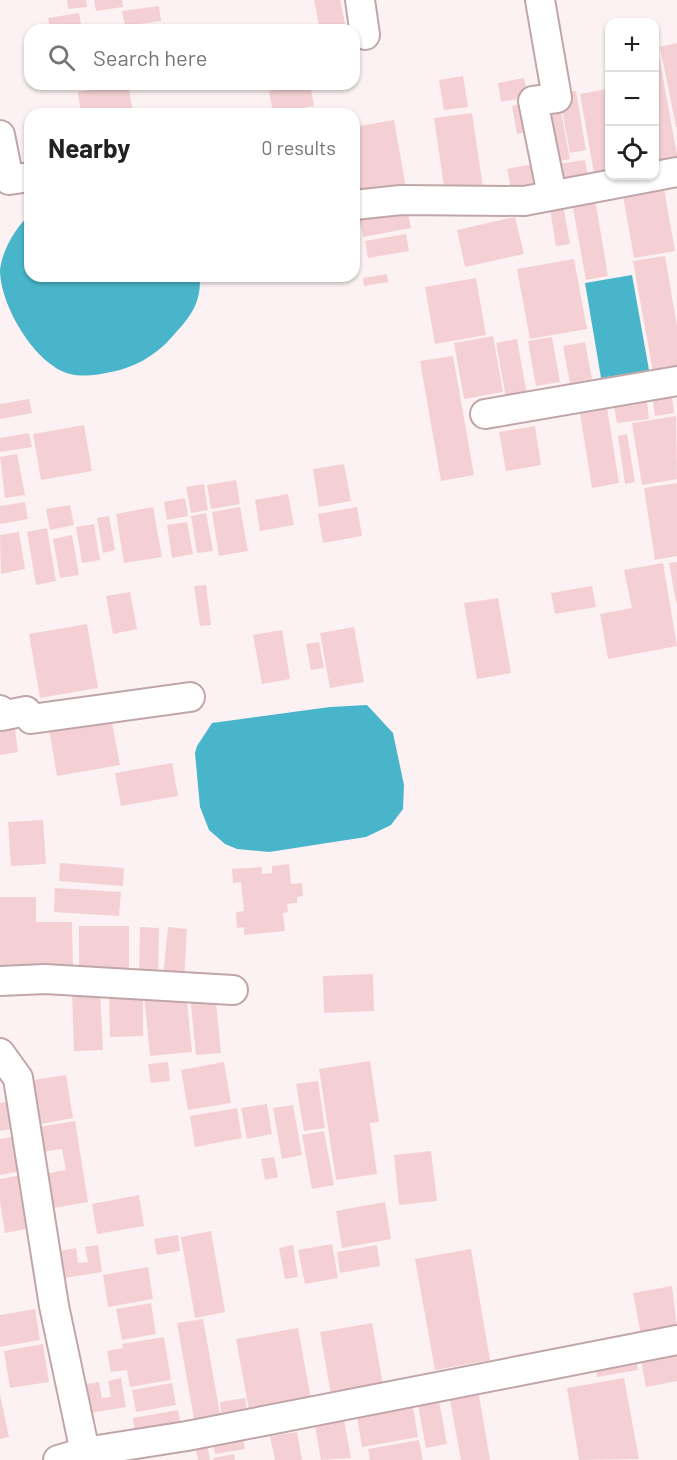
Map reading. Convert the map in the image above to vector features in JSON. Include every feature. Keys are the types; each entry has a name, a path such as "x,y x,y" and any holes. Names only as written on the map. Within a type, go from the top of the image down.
{"street":[{"path":"360,0 365,35"},
{"path":"540,0 557,98 533,101 552,195"},
{"path":"0,135 13,179"},
{"path":"360,204 401,200 524,201 677,172"},
{"path":"485,414 677,381"},
{"path":"0,710 1,716 26,711 31,719 190,697"},
{"path":"0,981 45,979 233,990"},
{"path":"0,1053 18,1078 54,1306 85,1452"},
{"path":"58,1460 85,1452 233,1428 677,1340"}],"water":[{"path":"24,222 24,282 200,282 196,304 183,325 151,356 119,370 101,374 70,374 44,359 32,346 22,332 6,300 0,270 1,263 7,247"},
{"path":"632,275 649,370 601,378 585,283"},
{"path":"367,705 393,733 404,785 403,809 391,825 366,837 269,852 237,849 225,844 209,830 200,807 195,753 212,723 330,707"}],"building":[{"path":"67,0 86,0 87,7 68,9"},
{"path":"94,0 122,0 123,7 96,11"},
{"path":"314,0 340,0 345,24 319,24"},
{"path":"159,6 161,21 125,24 122,11"},
{"path":"79,13 81,24 49,24 48,18"},
{"path":"677,43 677,127 676,127 660,47"},
{"path":"659,56 677,155 677,166 660,169"},
{"path":"463,76 468,107 444,110 439,80"},
{"path":"524,78 528,97 501,102 498,83"},
{"path":"129,90 132,108 80,108 78,92"},
{"path":"311,90 314,106 272,108 269,91"},
{"path":"605,90 605,178 595,179 580,94"},
{"path":"576,91 586,150 570,153 559,93"},
{"path":"559,100 570,159 549,163 539,104"},
{"path":"527,103 532,131 517,134 512,106"},
{"path":"472,113 483,188 445,194 434,118"},
{"path":"394,120 406,188 360,196 360,126"},
{"path":"585,160 589,182 563,187 559,164"},
{"path":"534,164 537,182 511,187 507,169"},
{"path":"663,183 675,251 634,258 622,190"},
{"path":"594,193 608,276 586,280 571,197"},
{"path":"562,199 570,244 556,246 549,202"},
{"path":"406,204 411,228 363,237 360,213"},
{"path":"515,217 524,254 465,267 457,230"},
{"path":"406,234 409,251 368,258 365,241"},
{"path":"665,256 677,326 677,368 653,372 633,261"},
{"path":"574,259 587,329 530,339 517,269"},
{"path":"387,274 388,282 364,286 363,278"},
{"path":"476,278 486,335 435,344 425,287"},
{"path":"493,336 503,392 464,399 454,343"},
{"path":"552,337 560,382 536,386 528,341"},
{"path":"517,339 527,395 506,398 496,343"},
{"path":"585,342 592,379 570,383 563,346"},
{"path":"453,356 474,475 441,481 420,361"},
{"path":"671,388 674,413 655,416 651,391"},
{"path":"29,399 32,413 0,419 0,404"},
{"path":"606,402 619,483 592,488 579,407"},
{"path":"647,402 649,419 617,423 614,407"},
{"path":"676,416 677,479 642,485 632,423"},
{"path":"84,425 92,471 41,480 33,434"},
{"path":"535,426 541,465 506,471 499,432"},
{"path":"29,433 32,447 0,452 0,438"},
{"path":"627,434 635,482 625,484 618,436"},
{"path":"17,454 25,495 5,498 0,457"},
{"path":"344,464 351,501 319,507 313,469"},
{"path":"236,480 240,504 211,509 207,485"},
{"path":"677,483 677,556 655,560 644,488"},
{"path":"204,484 208,510 191,513 186,487"},
{"path":"288,494 294,525 260,531 255,500"},
{"path":"185,498 188,516 167,520 164,502"},
{"path":"25,502 28,519 0,524 0,506"},
{"path":"70,505 74,525 50,530 46,509"},
{"path":"153,507 162,557 124,563 116,514"},
{"path":"240,507 248,551 219,556 212,512"},
{"path":"357,507 362,536 323,543 318,514"},
{"path":"206,513 213,551 197,553 191,516"},
{"path":"109,516 115,550 103,553 97,518"},
{"path":"187,522 193,554 172,558 167,525"},
{"path":"94,524 100,560 82,563 76,527"},
{"path":"47,528 56,581 36,585 27,532"},
{"path":"19,532 25,569 1,574 0,535"},
{"path":"72,535 79,575 60,578 53,539"},
{"path":"677,562 677,602 676,603 669,563"},
{"path":"663,563 677,646 608,659 600,614 632,608 624,570"},
{"path":"206,585 211,625 200,626 194,586"},
{"path":"592,586 596,607 555,614 551,593"},
{"path":"130,592 137,629 113,634 106,596"},
{"path":"498,598 511,673 477,679 464,603"},
{"path":"87,624 98,688 40,698 29,634"},
{"path":"354,627 364,682 330,688 320,633"},
{"path":"282,630 290,679 262,684 253,635"},
{"path":"319,642 324,668 311,670 306,644"},
{"path":"110,712 120,765 57,776 48,723"},
{"path":"13,715 18,752 0,755 0,717"},
{"path":"172,763 178,796 121,806 115,773"},
{"path":"43,820 46,864 11,866 8,822"},
{"path":"60,863 124,868 123,886 59,881"},
{"path":"289,864 291,884 302,883 303,896 297,897 297,903 287,904 288,912 283,913 285,931 244,935 244,927 237,928 236,912 244,911 241,882 233,883 232,869 262,867 262,874 272,873 272,866"},
{"path":"55,888 121,892 119,916 54,912"},
{"path":"0,897 36,897 36,922 72,922 73,969 0,970"},
{"path":"79,926 129,926 129,979 79,978"},
{"path":"140,927 159,928 158,978 139,978"},
{"path":"168,927 187,929 184,979 163,977"},
{"path":"373,974 374,1011 324,1013 323,976"},
{"path":"100,989 103,1050 74,1051 72,990"},
{"path":"186,991 192,1052 150,1056 144,995"},
{"path":"143,992 143,1036 110,1037 109,993"},
{"path":"215,993 221,1053 196,1055 190,995"},
{"path":"370,1061 379,1122 370,1123 377,1174 336,1180 319,1069"},
{"path":"168,1062 170,1081 151,1083 148,1064"},
{"path":"224,1062 231,1103 188,1110 181,1070"},
{"path":"66,1075 73,1118 35,1125 27,1081"},
{"path":"318,1081 325,1128 304,1131 296,1084"},
{"path":"12,1101 16,1128 0,1131 0,1103"},
{"path":"267,1104 272,1134 247,1139 241,1108"},
{"path":"293,1105 302,1155 282,1159 273,1108"},
{"path":"237,1108 242,1138 195,1147 190,1116"},
{"path":"75,1121 88,1202 42,1210 37,1175 66,1170 62,1149 36,1153 32,1128"},
{"path":"324,1131 334,1185 312,1189 302,1135"},
{"path":"22,1135 27,1170 0,1175 0,1139"},
{"path":"431,1151 437,1201 399,1205 394,1155"},
{"path":"274,1157 278,1177 265,1180 261,1159"},
{"path":"27,1174 36,1227 5,1233 0,1202 0,1179"},
{"path":"139,1195 144,1226 97,1234 92,1204"},
{"path":"385,1202 391,1239 342,1248 336,1211"},
{"path":"211,1231 225,1312 195,1318 181,1237"},
{"path":"178,1235 180,1251 157,1255 154,1239"},
{"path":"332,1244 338,1278 305,1284 298,1250"},
{"path":"98,1245 102,1272 52,1280 48,1253 76,1248 78,1263 88,1262 85,1247"},
{"path":"293,1245 298,1277 285,1279 279,1248"},
{"path":"377,1245 380,1266 340,1273 337,1252"},
{"path":"471,1249 490,1360 435,1370 415,1259"},
{"path":"148,1267 153,1299 108,1307 103,1275"},
{"path":"672,1286 677,1329 641,1335 633,1293"},
{"path":"151,1303 156,1334 122,1340 116,1309"},
{"path":"35,1309 40,1340 0,1347 0,1315"},
{"path":"203,1319 222,1425 196,1430 177,1323"},
{"path":"372,1323 383,1385 331,1395 320,1332"},
{"path":"298,1328 312,1405 250,1416 236,1339"},
{"path":"164,1337 171,1380 130,1387 127,1370 111,1372 107,1351 123,1348 122,1344"},
{"path":"43,1344 49,1382 10,1388 4,1351"},
{"path":"677,1349 677,1381 646,1387 640,1356"},
{"path":"636,1360 638,1370 597,1377 596,1367"},
{"path":"121,1378 126,1407 79,1415 74,1386 99,1382 102,1398 111,1397 108,1381"},
{"path":"624,1378 639,1459 579,1460 567,1388"},
{"path":"172,1383 176,1405 136,1412 132,1390"},
{"path":"0,1395 9,1437 0,1439"},
{"path":"479,1395 490,1460 461,1460 450,1400"},
{"path":"245,1398 249,1421 223,1426 220,1402"},
{"path":"412,1401 418,1437 362,1447 356,1411"},
{"path":"439,1401 447,1444 426,1448 418,1405"},
{"path":"178,1410 181,1426 135,1434 133,1418"},
{"path":"343,1415 351,1458 321,1460 314,1420"},
{"path":"297,1432 302,1460 275,1460 270,1436"},
{"path":"242,1435 245,1449 215,1454 213,1440"},
{"path":"419,1440 423,1460 370,1460 368,1449"},
{"path":"207,1443 210,1460 198,1460 195,1445"},
{"path":"234,1454 235,1460 214,1460 213,1458"}]}
